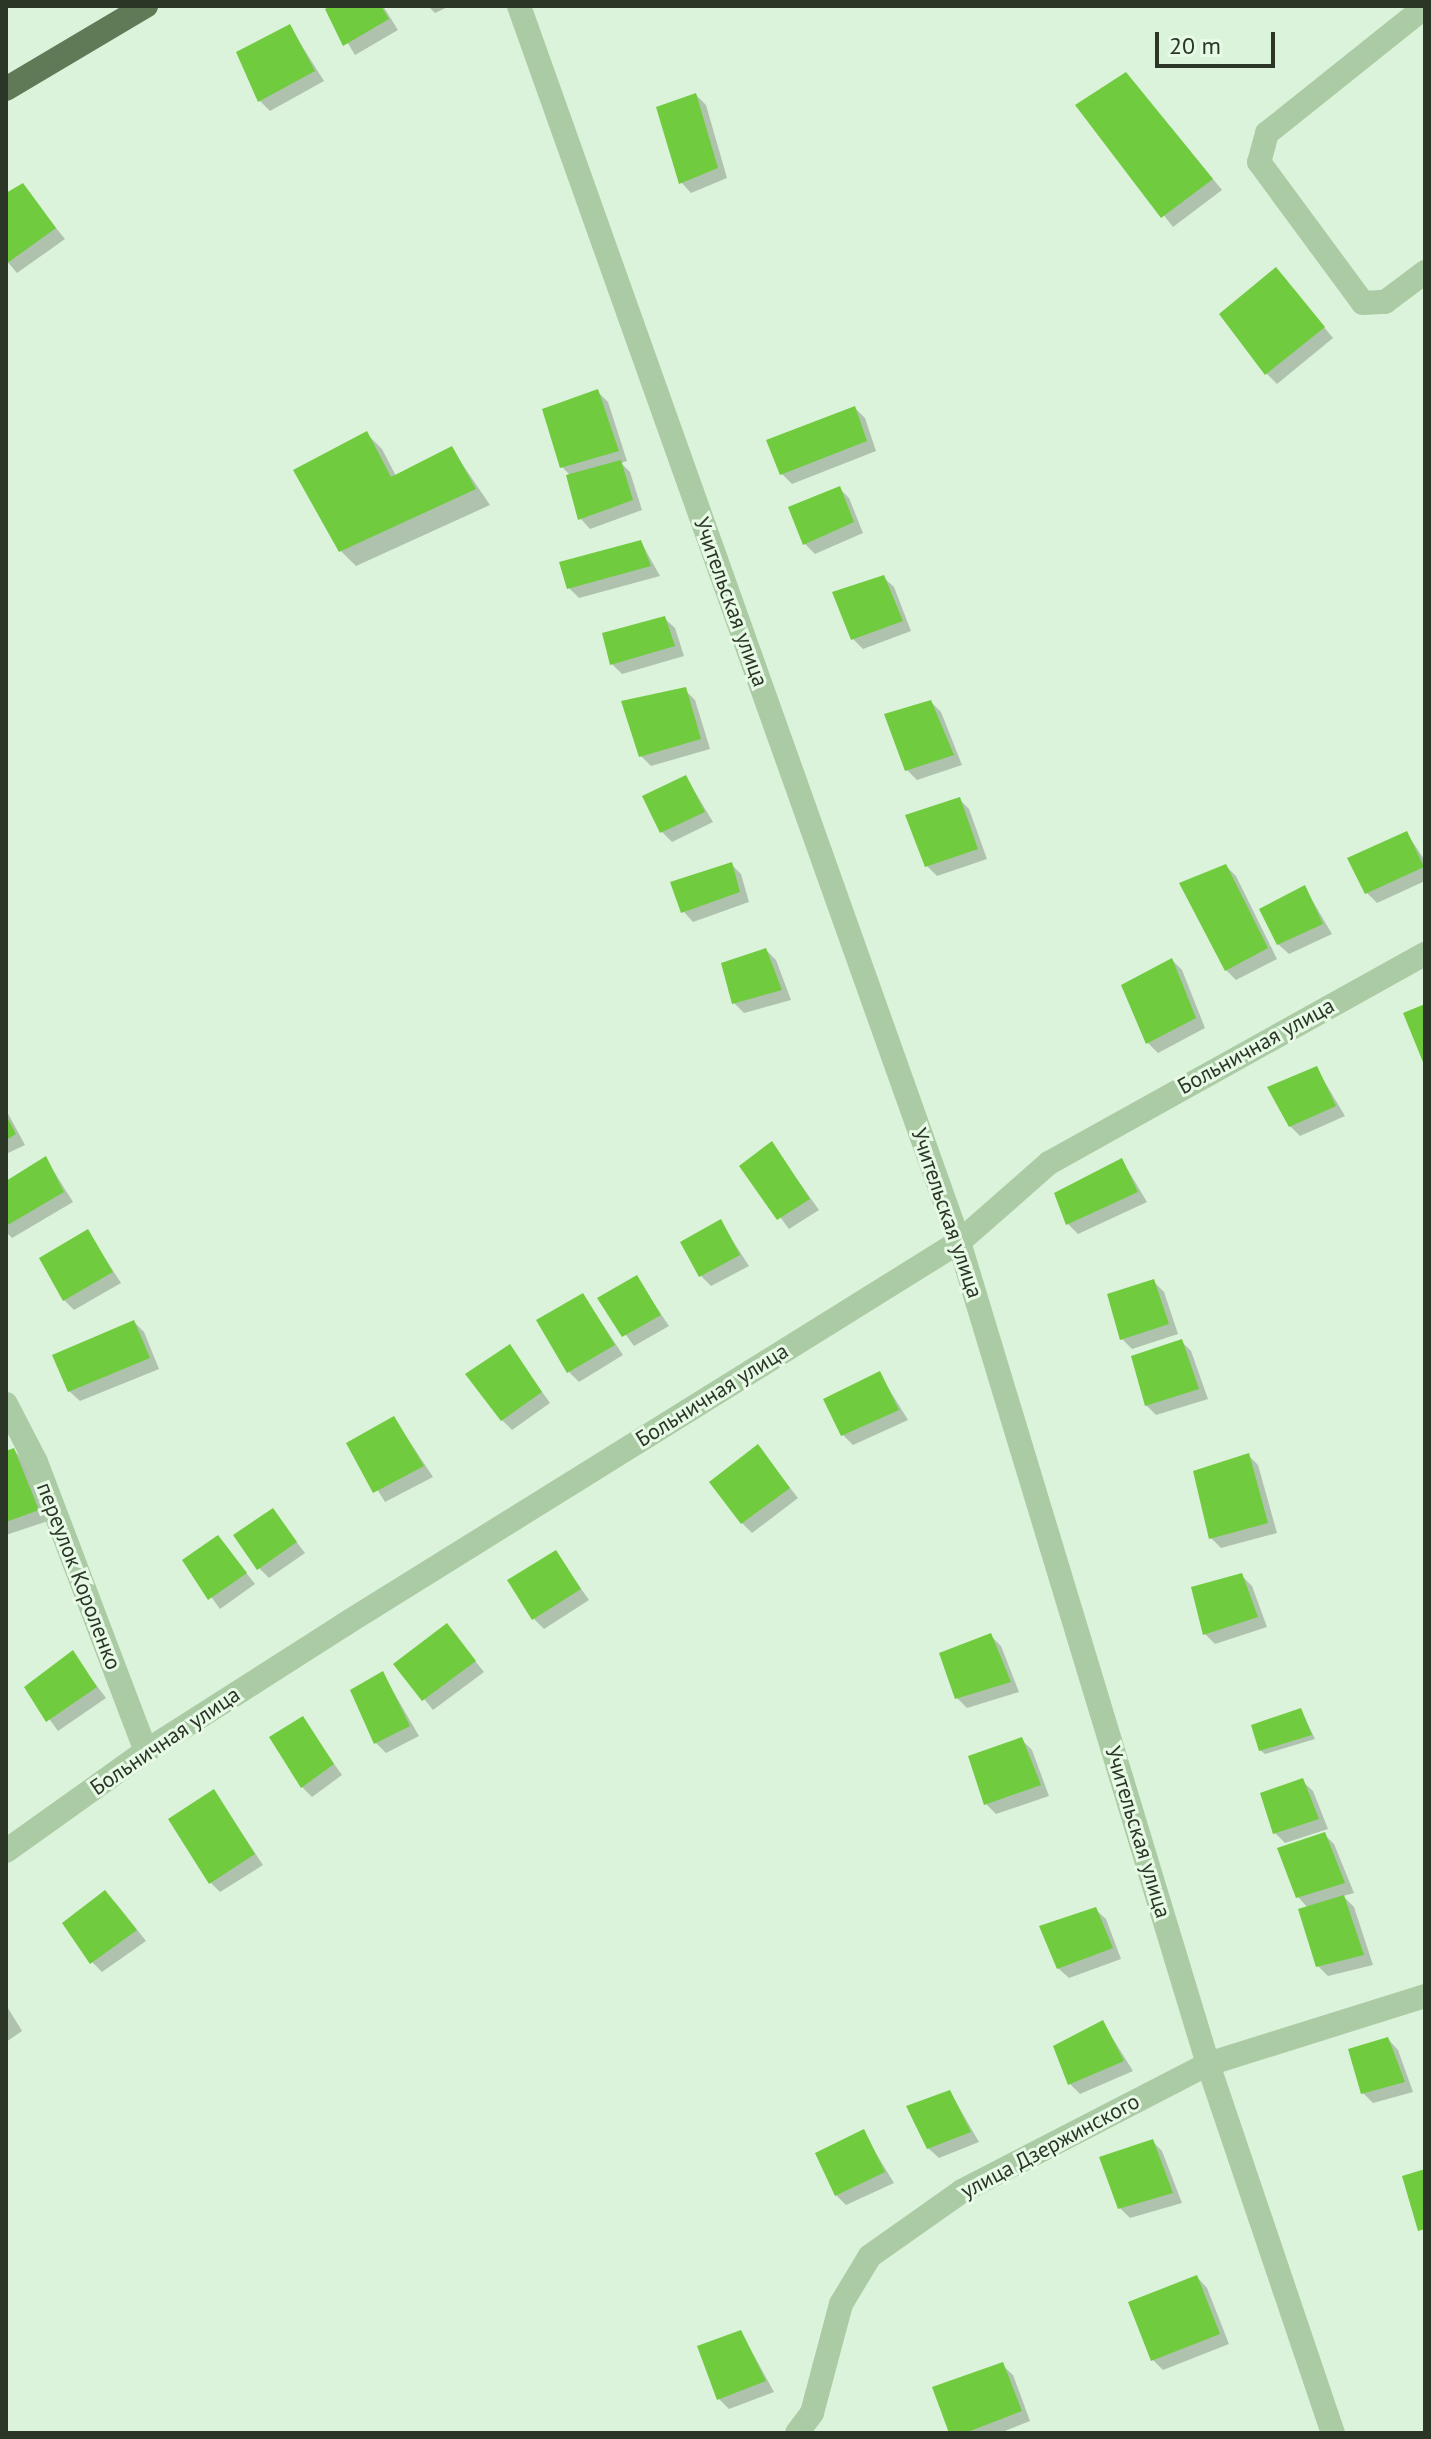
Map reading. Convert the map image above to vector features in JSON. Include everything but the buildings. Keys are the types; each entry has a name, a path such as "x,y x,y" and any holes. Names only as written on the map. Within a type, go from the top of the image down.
{"main road":[{"path":"6,89 146,6"}],"street":[{"name":"Учительская улица","path":"519,6 959,1242 1208,2064 1333,2433"},
{"path":"1425,7 1267,133 1259,162 1363,303 1385,302 1425,272"},
{"name":"Больничная улица","path":"6,1851 146,1751 959,1242 1049,1163 1425,954"},
{"name":"переулок Короленко","path":"6,1404 36,1462 146,1751"},
{"name":"улица Дзержинского","path":"797,2433 812,2413 841,2304 870,2256 962,2191 1208,2064 1425,1996"}]}
